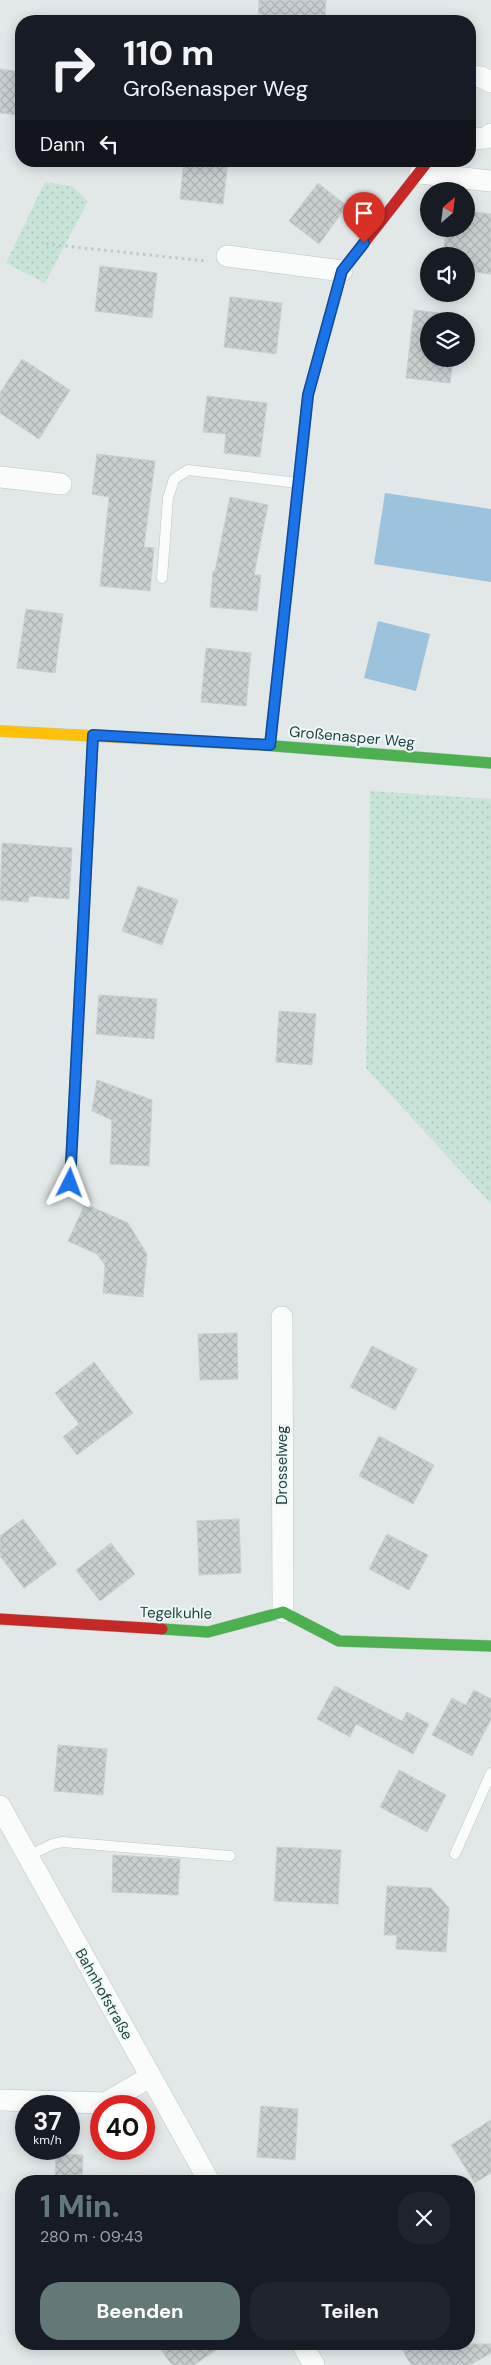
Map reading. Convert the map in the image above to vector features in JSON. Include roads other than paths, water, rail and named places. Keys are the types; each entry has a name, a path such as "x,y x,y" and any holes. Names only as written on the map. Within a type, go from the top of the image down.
{"street":[{"path":"476,77 491,82"},
{"path":"476,139 486,138 491,134"},
{"path":"270,745 308,395 342,271 424,167 491,181"},
{"path":"227,256 342,271"},
{"path":"0,477 61,484"},
{"name":"Großenasper Weg","path":"0,731 270,745 491,763"},
{"path":"70,1183 93,735"},
{"name":"Drosselweg","path":"282,1317 283,1612"},
{"path":"283,1612 339,1641 491,1646"},
{"name":"Tegelkuhle","path":"0,1619 208,1632 283,1612"},
{"name":"Bahnhofstraße","path":"0,1806 206,2175"},
{"path":"0,2100 105,2102 150,2077"},
{"path":"305,2350 314,2365"}],"lane":[{"path":"162,578 168,498 174,479 188,470 299,483"},
{"path":"455,1854 491,1773"},
{"path":"28,1856 52,1844 63,1842 230,1856"}],"water":[{"path":"385,493 491,509 491,582 374,564"},
{"path":"378,621 430,634 416,691 364,678"}]}
